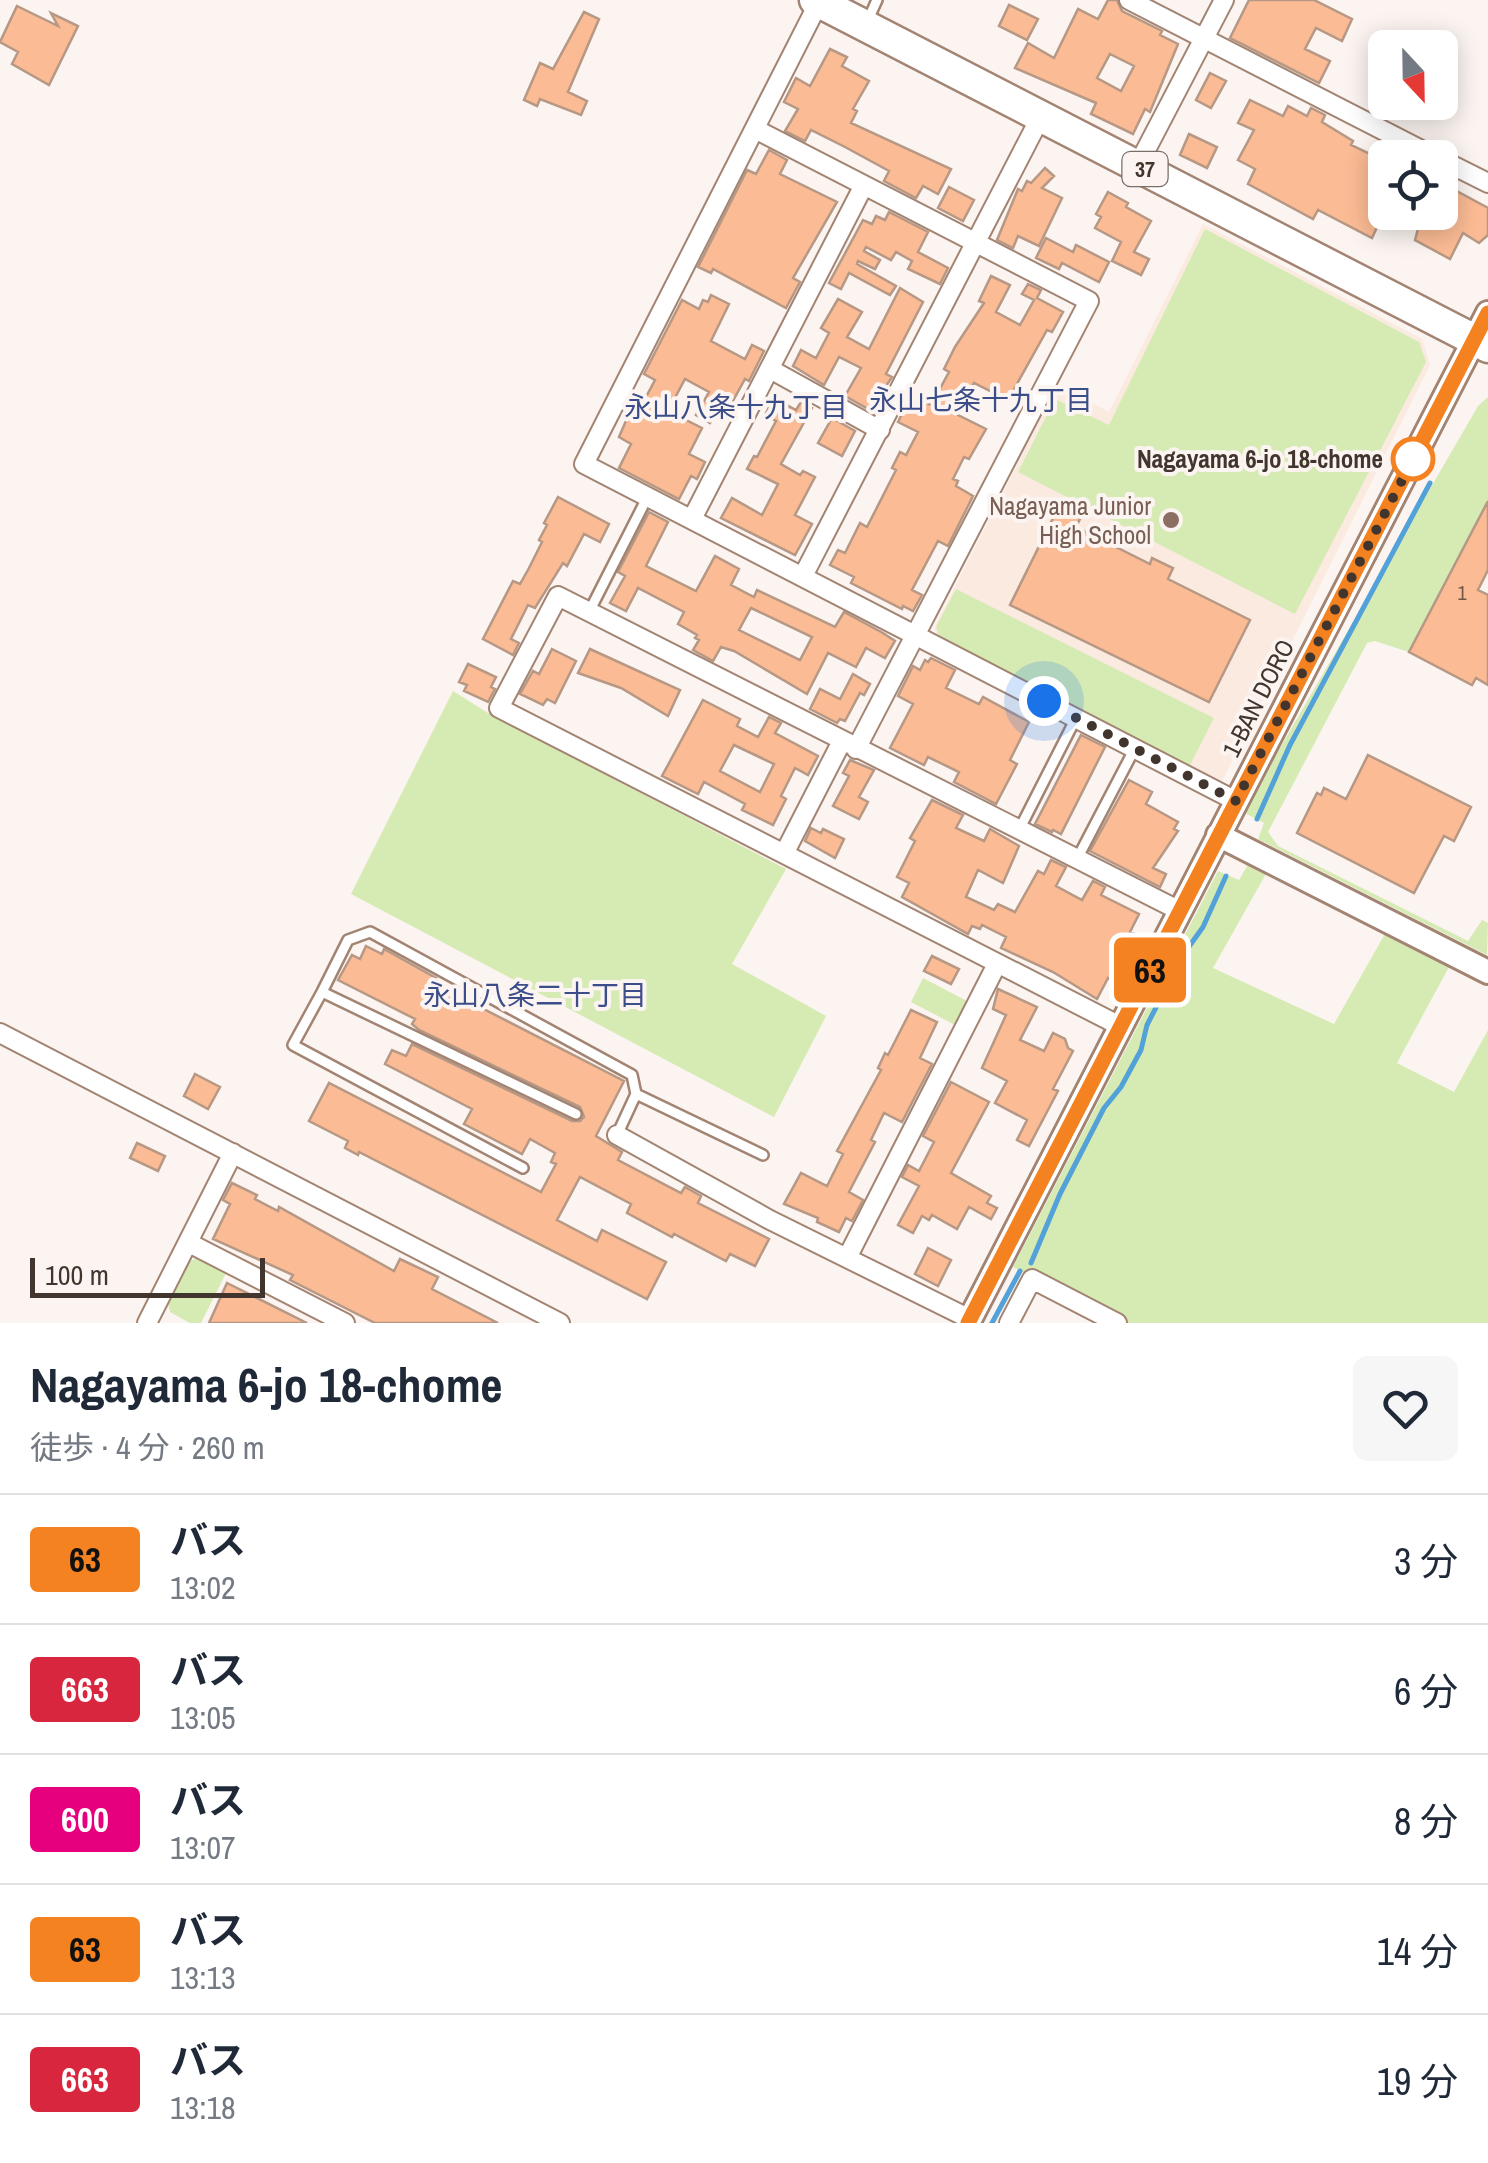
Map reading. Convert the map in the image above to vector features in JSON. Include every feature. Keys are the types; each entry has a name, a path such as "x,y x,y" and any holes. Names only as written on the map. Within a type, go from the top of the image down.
{"main road":[{"name":"37","path":"817,1 871,13 1041,116 1483,333"}],"street":[{"path":"1129,0 1403,140"},
{"path":"1138,166 1224,0"},
{"path":"817,1 584,464 1236,801"},
{"path":"803,576 1041,116"},
{"path":"756,128 1089,301 916,635 784,854"},
{"path":"1458,168 1488,183"},
{"path":"692,519 864,185"},
{"name":"1-BAN DORO","path":"969,1321 1218,835 1483,333"},
{"path":"770,369 880,430"},
{"path":"1122,1026 498,708 558,596 1180,911"},
{"path":"1218,835 1488,972"},
{"path":"848,1256 997,964"},
{"path":"0,1033 560,1323"},
{"path":"616,1135 770,1220 848,1256 969,1321"},
{"path":"154,1321 233,1153"},
{"path":"189,1243 345,1323"},
{"path":"1009,1323 1032,1278 1117,1323"}],"lane":[{"path":"589,612 648,496"},
{"path":"1019,830 1076,718"},
{"path":"1077,859 1135,748"},
{"path":"524,1168 293,1045 348,940 370,932 632,1076 636,1094 616,1135"},
{"path":"322,992 576,1114"},
{"path":"636,1094 763,1155"}],"shaded area":[{"name":"Nagayama Junior High School","path":"1203,224 1422,339 1430,365 1222,781 1215,783 939,640 934,628 1058,385 1109,412"}],"green space":[{"path":"1205,229 1419,342 1426,362 1295,614 1018,472 1055,399 1109,425"},
{"path":"1488,397 1488,501 1409,652 1375,641 1367,643 1268,832 1278,846 1468,941 1482,920 1488,923 1487,955 1258,839 1264,823 1243,812 1478,406"},
{"path":"956,589 1214,718 1189,767 940,638 936,627"},
{"path":"453,691 786,869 732,964 826,1016 774,1117 351,894"},
{"path":"1249,863 1267,872 1213,968 1334,1024 1386,932 1450,965 1397,1063 1454,1092 1488,1030 1488,1323 1121,1323 1013,1267 1218,871 1239,880"},
{"path":"923,978 967,1001 955,1025 911,1002"},
{"path":"200,1257 227,1271 201,1323 190,1323 170,1312 167,1299 188,1262"}],"building":[{"path":"1108,0 1117,0 1122,11 1162,31 1160,35 1178,44 1150,112 1145,109 1133,134 1091,114 1096,103 1015,68 1028,43 1054,58 1078,9 1098,19","holes":["1110,54 1134,66 1121,91 1097,78"]},
{"path":"1249,0 1314,0 1352,19 1342,41 1316,28 1305,49 1330,61 1319,83 1230,38"},
{"path":"1009,5 1038,19 1027,40 999,26"},
{"path":"17,6 58,26 51,13 78,26 49,85 12,64 18,52 0,42"},
{"path":"584,12 599,19 568,92 587,101 581,115 540,99 537,106 524,100 540,63 553,69"},
{"path":"830,49 847,57 842,66 869,81 853,109 857,111 851,123 951,169 938,194 923,186 916,198 884,181 889,171 845,147 811,130 805,141 785,131 798,109 784,102 796,78 810,86"},
{"path":"1210,73 1226,81 1211,108 1196,100"},
{"path":"1250,100 1283,116 1288,106 1307,116 1311,108 1325,115 1322,122 1368,153 1368,230 1376,230 1372,238 1318,210 1313,219 1248,184 1255,169 1238,160 1254,130 1238,123"},
{"path":"1189,134 1217,147 1207,168 1180,155"},
{"path":"769,150 787,160 780,174 837,202 793,278 800,282 786,308 713,269 711,273 698,267 747,170 756,174"},
{"path":"1045,168 1054,176 1042,188 1062,198 1039,246 1018,236 1013,248 997,240 1018,189 1022,191 1027,181 1031,183"},
{"path":"949,187 974,200 963,221 938,208"},
{"path":"1108,192 1151,221 1134,252 1149,259 1141,275 1112,261 1121,242 1095,228 1101,217 1096,214"},
{"path":"1458,192 1488,208 1488,235 1479,243 1463,233 1450,259 1415,240 1418,230 1458,230"},
{"path":"889,212 928,232 918,252 948,268 940,284 908,269 912,261 896,252 891,260 866,247 864,251 880,260 875,269 858,261 857,264 896,286 890,295 849,273 841,289 829,283 863,220 872,224 876,216 885,220"},
{"path":"1046,238 1073,252 1076,245 1109,262 1099,282 1062,263 1059,269 1036,258"},
{"path":"991,276 1010,285 996,312 1020,325 1034,300 1022,294 1028,284 1041,290 1037,298 1063,312 1052,332 1047,330 1008,400 974,383 958,415 986,429 953,479 958,481 956,486 973,496 948,546 938,541 912,590 922,595 913,611 903,606 902,609 851,583 854,577 830,565 838,550 845,553 860,523 867,527 896,470 892,468 900,452 906,455 918,432 898,422 911,395 931,405 949,372 944,369 955,347 984,303 979,301"},
{"path":"900,288 923,302 886,374 892,377 870,410 845,396 861,368 839,357 824,385 793,366 801,350 816,358 829,333 821,328 838,299 862,312 847,337 869,349"},
{"path":"711,295 729,304 711,341 745,359 752,345 764,351 723,419 715,414 710,423 696,415 709,392 685,379 668,411 702,428 689,454 705,462 697,479 691,476 679,499 619,468 631,444 619,437 632,407 639,410 655,380 644,374 682,300 699,309"},
{"path":"774,398 796,410 801,402 812,408 781,464 800,475 803,471 815,477 795,515 812,524 795,555 721,518 732,498 762,515 778,484 747,469 776,421 765,415"},
{"path":"832,418 855,431 842,456 818,443"},
{"path":"558,497 609,524 600,542 584,534 567,566 563,563 535,608 528,605 511,639 519,643 513,655 483,639 513,581 520,584 529,568 542,542 539,540 547,525 544,523"},
{"path":"1488,501 1488,570 1478,590 1488,595 1488,685 1476,678 1472,685 1409,652"},
{"path":"1058,508 1080,519 1076,527 1150,564 1152,558 1173,568 1168,579 1250,620 1209,702 1010,605"},
{"path":"649,512 668,522 646,566 696,591 715,556 739,569 731,585 754,597 757,590 835,627 844,612 895,641 885,658 866,648 856,667 828,653 807,694 734,651 721,647 713,661 693,650 699,640 697,635 678,624 684,612 638,588 626,611 610,603 625,576 618,572","holes":["751,608 812,637 800,660 739,630"]},
{"path":"552,649 576,661 555,703 547,699 543,705 520,694 533,671 539,674"},
{"path":"590,649 680,690 668,716 621,688 578,673"},
{"path":"931,658 955,670 946,688 979,704 983,697 1029,722 1010,760 1017,764 996,804 954,782 959,772 928,757 924,765 890,748 913,704 898,696 913,666 920,670 925,660"},
{"path":"468,664 496,677 488,702 464,691 467,685 459,682"},
{"path":"853,674 870,684 864,695 860,693 845,721 840,719 837,723 810,709 820,689 840,699"},
{"path":"703,700 740,719 737,726 758,737 769,717 781,723 775,733 818,756 808,775 795,768 773,825 742,810 745,804 704,782 698,794 662,776","holes":["734,745 774,764 760,792 720,771"]},
{"path":"1081,735 1105,747 1061,834 1052,832 1035,824"},
{"path":"1368,755 1471,807 1454,841 1444,836 1414,893 1297,833 1317,793 1321,795 1324,788 1346,799"},
{"path":"850,760 874,770 859,797 868,802 859,819 833,806 849,776 843,773"},
{"path":"1129,780 1152,792 1146,804 1178,822 1174,829 1178,831 1153,868 1166,874 1160,887 1090,851"},
{"path":"932,800 963,815 956,828 984,841 990,829 1019,846 1003,883 978,870 966,897 994,910 998,904 1015,912 1038,871 1044,874 1051,860 1066,867 1056,886 1082,900 1093,881 1105,887 1101,895 1139,914 1130,932 1137,935 1128,956 1114,982 1108,978 1097,999 1053,972 1001,948 1006,937 982,925 980,929 972,926 968,934 902,897 909,883 897,877 915,841 910,838"},
{"path":"811,828 844,839 835,858 805,841"},
{"path":"366,946 382,954 384,949 436,978 433,983 624,1081 596,1136 622,1152 618,1160 681,1193 685,1187 701,1196 698,1203 769,1239 755,1266 730,1254 726,1261 674,1234 672,1237 627,1213 631,1204 580,1177 557,1220 597,1241 602,1230 666,1262 647,1299 359,1152 358,1155 345,1148 348,1141 309,1121 329,1083 541,1192 556,1164 551,1162 555,1153 530,1139 522,1154 464,1124 472,1109 385,1064 392,1050 406,1056 412,1044 572,1121 584,1117 580,1107 419,1030 412,1024 415,1019 338,980 352,955 360,959"},
{"path":"932,956 959,969 951,984 924,971"},
{"path":"998,989 1037,1007 1020,1040 1044,1051 1053,1033 1065,1039 1073,1051 1053,1089 1058,1091 1029,1146 1017,1140 1027,1120 995,1103 1007,1081 982,1068 1006,1015 993,1009"},
{"path":"911,1010 937,1022 920,1058 932,1064 902,1122 884,1113 871,1140 875,1142 849,1192 863,1200 852,1221 846,1218 839,1232 784,1204 801,1173 827,1186 843,1154 837,1151 881,1070 878,1068 885,1053 888,1055"},
{"path":"195,1074 220,1087 208,1109 184,1096"},
{"path":"951,1082 989,1102 951,1173 991,1196 987,1203 997,1208 991,1219 969,1207 957,1229 932,1215 929,1220 922,1216 913,1233 898,1225 919,1186 902,1177 908,1165 919,1171 934,1142 923,1136"},
{"path":"137,1143 165,1156 158,1171 130,1158"},
{"path":"232,1183 257,1195 255,1199 278,1211 279,1207 394,1271 400,1259 438,1277 432,1289 498,1323 375,1323 290,1280 293,1275 213,1239 230,1204 223,1200"},
{"path":"928,1248 951,1260 938,1286 915,1274"},
{"path":"227,1283 307,1323 209,1323"}],"waterway":[{"path":"1257,819 1290,745 1430,483"},
{"path":"1031,1263 1060,1194 1104,1108 1121,1087 1141,1050 1147,1025 1183,955 1203,927 1226,876"},
{"path":"992,1323 1020,1271"}],"bus line":[{"name":"63","path":"968,1323 1488,313"}],"place":[{"name":"Nagayama 6-jo 18-chome","path":"1413,459"},
{"name":"Nagayama Junior High School","path":"1171,520"}],"district":[{"name":"永山七条十九丁目","path":"981,400"},
{"name":"永山八条十九丁目","path":"736,407"},
{"name":"永山八条二十丁目","path":"535,995"}],"route":[{"path":"1044,701 1236,801 1413,459"}]}
